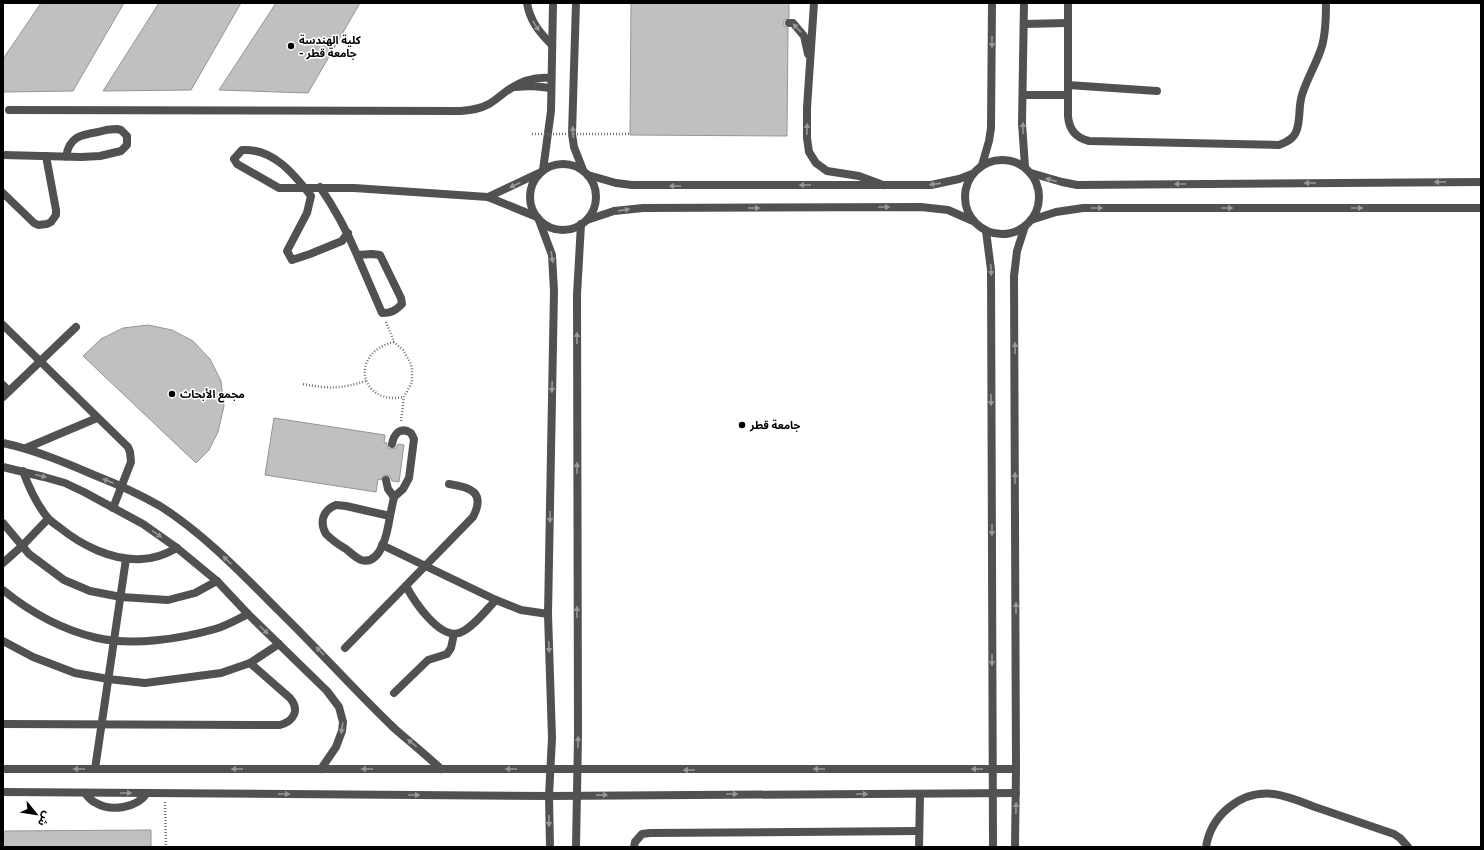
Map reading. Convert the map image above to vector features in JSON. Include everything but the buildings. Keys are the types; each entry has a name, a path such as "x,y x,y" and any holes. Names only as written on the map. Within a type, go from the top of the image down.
{"street":[{"path":"527,3 535,26 552,45"},
{"path":"550,847 549,796 552,738 548,614 554,291 552,255 538,219 533,211 530,197 532,183 542,171 550,126 553,3"},
{"path":"576,3 572,134 574,147 585,172 595,187 596,194 594,208 584,222 577,295 578,795 576,847"},
{"path":"814,3 807,138 809,152 816,163 827,171 859,176 884,185"},
{"path":"982,165 991,128 992,3"},
{"path":"1015,847 1014,276 1017,250 1028,223 1036,213 1040,196 1036,180 1028,170 1023,139 1024,3"},
{"path":"1068,3 1069,123 1071,130 1082,140 1279,144 1286,143 1296,133 1302,95 1322,46 1325,30 1326,3"},
{"path":"788,23 793,23 804,36 810,63"},
{"path":"1024,24 1068,23"},
{"path":"9,110 461,111 476,109 489,104 512,87 531,78 551,78"},
{"path":"1068,85 1157,91"},
{"path":"512,87 532,86 551,88"},
{"path":"1023,95 1068,95"},
{"path":"3,155 66,157 100,156 117,153 125,149 127,145 127,136 121,130 117,129 81,134 72,141 66,157"},
{"path":"348,233 342,240 292,260 287,251 307,213 311,196 304,188 290,170 265,154 251,149 242,150 234,159 237,164 279,188 304,188 320,187 488,197 538,219 550,227 563,230 576,227 584,222 614,211 642,208 921,207 948,210 973,221 986,231 994,234 1010,233 1028,223 1056,212 1083,208 1481,208"},
{"path":"3,192 34,223 43,225 51,222 56,215 56,210 46,156"},
{"path":"488,197 556,164 563,163 577,166 585,172 616,183 632,185 931,185 959,179 972,174 982,165 993,160 1002,159 1010,160 1051,180 1077,185 1481,182"},
{"path":"972,174 964,197 968,213 973,221"},
{"path":"320,187 348,233 357,255 382,313 390,313 397,309 402,304 401,298 380,255 357,255"},
{"path":"986,231 991,276 993,847"},
{"path":"3,324 128,447 132,462 113,508"},
{"path":"5,391 76,327"},
{"path":"26,448 97,418"},
{"path":"390,516 336,505 328,510 323,519 323,529 326,534 358,558 367,561 372,560 378,554 382,545 390,516 394,497 399,494 407,484 409,478 414,439 411,432 400,430 394,435 392,444"},
{"path":"3,443 26,448 50,456 121,486 160,507 217,550 395,728 441,769"},
{"path":"3,467 65,483 113,508 143,524 217,581 248,614 327,691 339,707 343,722 342,731 336,747 321,769"},
{"path":"23,472 34,498 48,518 70,536 97,551 126,559 142,559 157,557 176,548"},
{"path":"386,480 388,489 394,497"},
{"path":"345,648 470,521 476,509 478,500 473,491 466,486 449,484"},
{"path":"3,563 22,546 48,518"},
{"path":"3,523 29,554 64,580 90,591 121,597 168,600 195,593 217,581"},
{"path":"382,545 496,600 521,610 548,614"},
{"path":"95,769 126,559"},
{"path":"406,586 418,605 429,618 445,632 454,634 459,634 467,629 496,600"},
{"path":"3,590 28,608 62,626 97,638 114,641 168,640 216,629 248,614"},
{"path":"394,693 428,660 447,654 451,648 454,634"},
{"path":"3,640 33,657 75,673 108,679 145,683 221,673 250,663 279,644"},
{"path":"3,724 280,725 288,723 295,711 295,704 250,663"},
{"path":"3,769 1016,769"},
{"path":"3,792 549,796 1016,793"},
{"path":"85,793 96,803 108,807 131,805 141,800 147,793"},
{"path":"919,847 920,794"},
{"path":"1206,847 1209,833 1214,824 1227,809 1244,798 1263,794 1283,796 1394,834 1408,847"},
{"path":"634,847 635,842 642,834 650,833 919,831"}],"path":[{"path":"532,134 630,134"},
{"path":"382,313 394,342 405,354 412,368 412,382 404,397 400,430"},
{"path":"394,342 384,344 375,349 369,359 364,374 369,386 378,394 388,398 404,397"},
{"path":"303,384 326,388 346,387 366,381"},
{"path":"165,793 166,847"}],"place":[{"name":"كلية الهندسة - جامعة قطر","path":"291,46"},
{"name":"مجمع الأبحاث","path":"172,394"},
{"name":"جامعة قطر","path":"742,425"}]}
